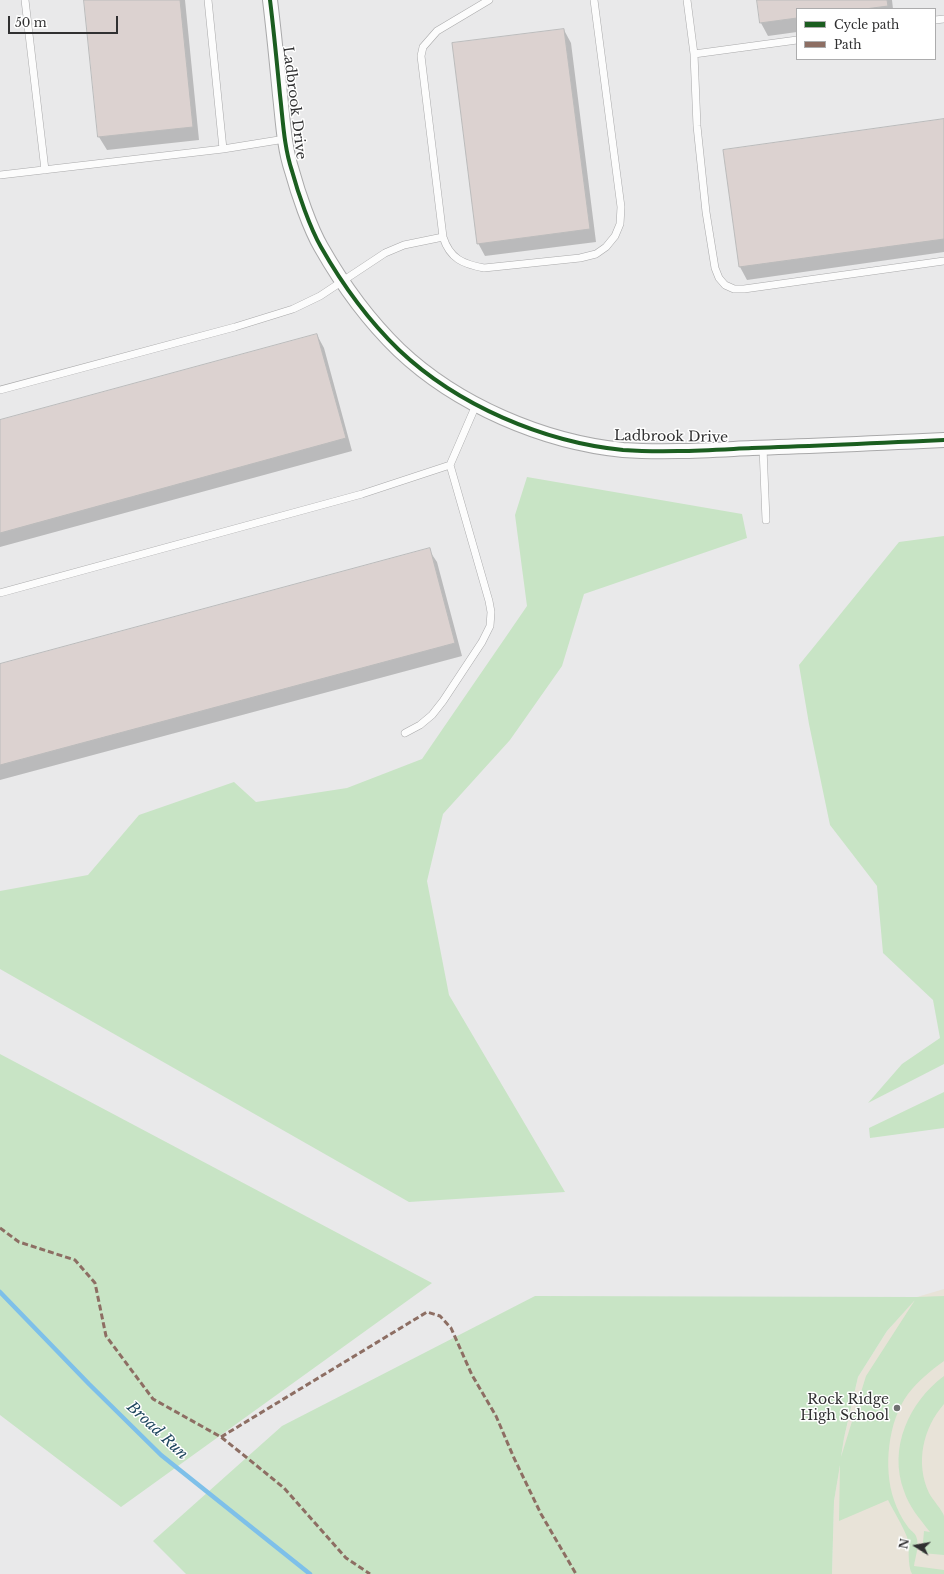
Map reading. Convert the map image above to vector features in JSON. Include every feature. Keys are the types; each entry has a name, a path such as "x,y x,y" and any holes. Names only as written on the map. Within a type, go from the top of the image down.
{"street":[{"name":"Ladbrook Drive","path":"270,0 285,139 291,170 304,208 320,246 337,272 341,282 398,350 422,370 476,405 536,431 604,447 624,450 683,451 944,440"}],"lane":[{"path":"25,0 45,170"},
{"path":"208,0 223,149"},
{"path":"489,0 437,31 423,47 421,56 443,237 446,246 452,255 470,265 484,268 580,258 596,254 606,247 615,236 620,224 621,207 594,0"},
{"path":"687,0 694,54 697,126 706,212 715,268 719,278 725,285 734,289 744,290 944,261"},
{"path":"694,54 796,40"},
{"path":"0,175 223,149 285,139"},
{"path":"0,390 235,327 293,309 320,296 385,253 404,245 443,237"},
{"path":"405,732 420,726 432,715 482,642 490,626 491,612 489,601 450,465 476,405"},
{"path":"763,448 766,520"},
{"path":"0,593 355,496 450,465"}],"shaded area":[{"name":"Rock Ridge High School","path":"944,1289 944,1574 832,1574 834,1501 844,1438 858,1377 887,1331 917,1297"}],"green space":[{"path":"527,477 742,514 747,538 584,594 562,666 510,740 443,814 427,881 449,995 565,1192 409,1202 0,969 0,891 88,875 139,815 234,782 256,802 347,788 422,759 527,606 515,515"},
{"path":"944,536 944,1064 868,1103 902,1064 940,1038 933,1000 883,953 877,886 830,825 809,724 799,665 899,542"},
{"path":"0,1054 432,1283 121,1507 0,1415"},
{"path":"944,1092 944,1128 870,1138 869,1128"},
{"path":"535,1296 944,1296 944,1361 929,1372 916,1385 901,1405 892,1431 888,1460 891,1487 895,1503 904,1521 917,1540 914,1566 944,1570 944,1574 912,1574 910,1570 907,1537 888,1500 839,1521 840,1465 834,1501 832,1574 186,1574 153,1541 282,1426","holes":["915,1300 866,1376 841,1457 858,1377 887,1331"]},
{"path":"944,1376 944,1404 937,1413 926,1435 923,1446 922,1470 929,1493 944,1516 944,1555 922,1553 924,1531 930,1532 915,1513 906,1497 900,1475 899,1459 900,1443 912,1412 921,1399"}],"building":[{"path":"84,0 180,0 193,127 98,137"},
{"path":"757,0 887,0 888,6 873,8 796,8 796,18 760,23"},
{"path":"564,29 590,229 477,244 452,43"},
{"path":"944,119 944,239 739,267 723,150"},
{"path":"317,334 346,438 0,533 0,420"},
{"path":"430,548 455,643 0,765 0,664"}],"waterway":[{"name":"Broad Run","path":"0,1292 89,1384 161,1455 310,1574"}],"marked path":[{"path":"0,1228 19,1242 75,1260 95,1283 106,1336 153,1399 221,1437 246,1457 284,1488 346,1558 370,1574"},
{"path":"221,1437 427,1312 440,1316 451,1328 472,1375 496,1416 541,1514 576,1574"}],"cycle path":[{"path":"270,0 285,143 289,162 313,230 321,247 338,274 366,314 399,350 422,370 447,388 474,404 503,418 532,429 562,439 593,446 623,450 688,451 944,440"}],"place":[{"name":"Rock Ridge High School","path":"897,1408"}]}
